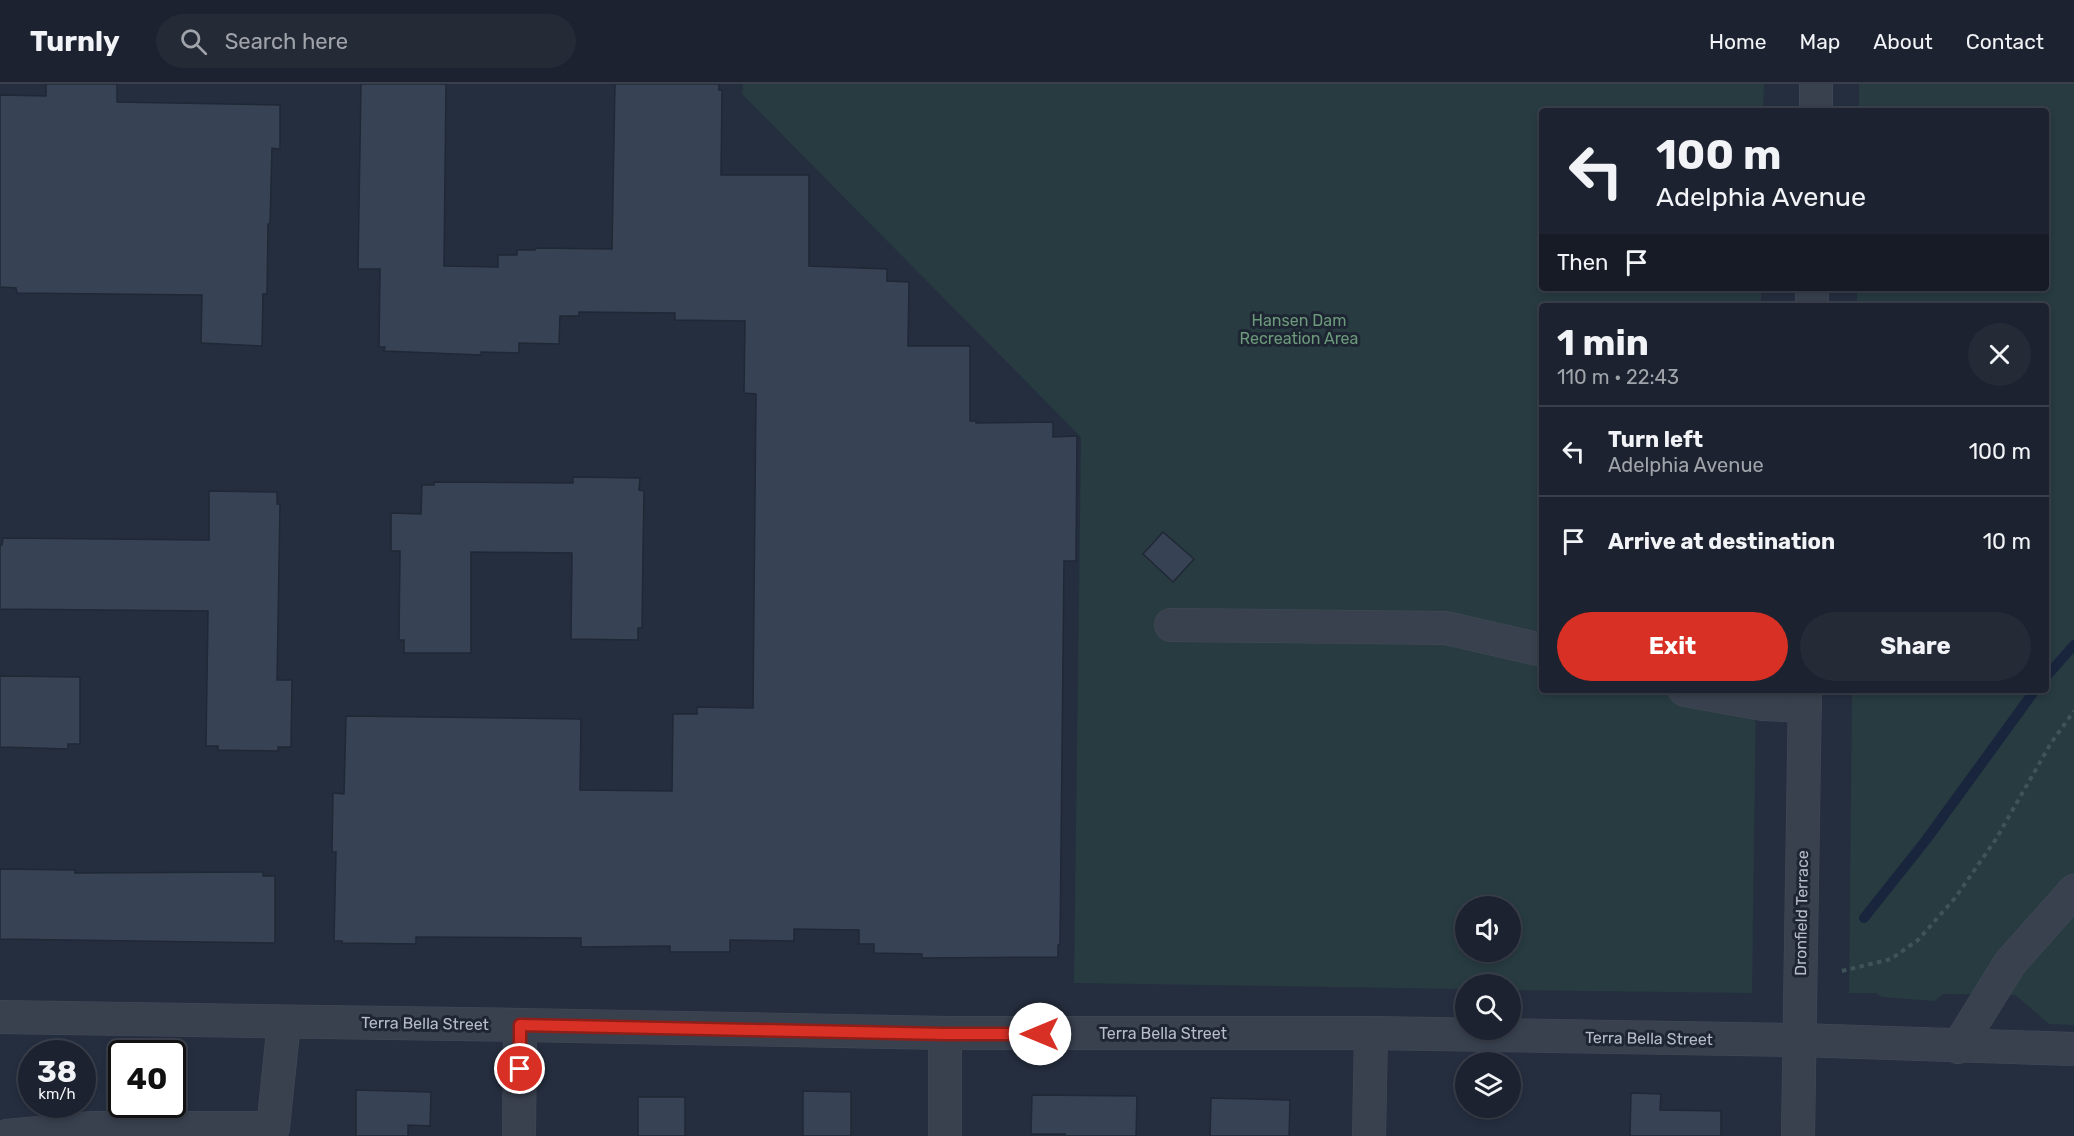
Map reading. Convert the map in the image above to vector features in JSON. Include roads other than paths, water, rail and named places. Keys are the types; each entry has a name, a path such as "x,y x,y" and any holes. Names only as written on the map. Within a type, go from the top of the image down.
{"street":[{"path":"1816,84 1816,108"},
{"path":"1171,625 1446,628 1539,650"},
{"path":"1701,693 1763,705 1805,698"},
{"name":"Dronfield Terrace","path":"1798,1136 1805,698"},
{"path":"1958,1047 2010,963 2074,891"},
{"name":"Terra Bella Street","path":"0,1017 945,1034 1371,1033 1799,1040 2074,1049"},
{"path":"7,1136 92,1128 273,1132 284,1022"},
{"path":"519,1136 520,1025"},
{"path":"1369,1136 1371,1033"},
{"path":"945,1034 945,1136"}],"waterway":[{"path":"2049,674 2074,645"},
{"path":"1864,918 1926,840 2033,693"}],"park label":[{"name":"Hansen Dam Recreation Area","path":"1299,329"}]}
